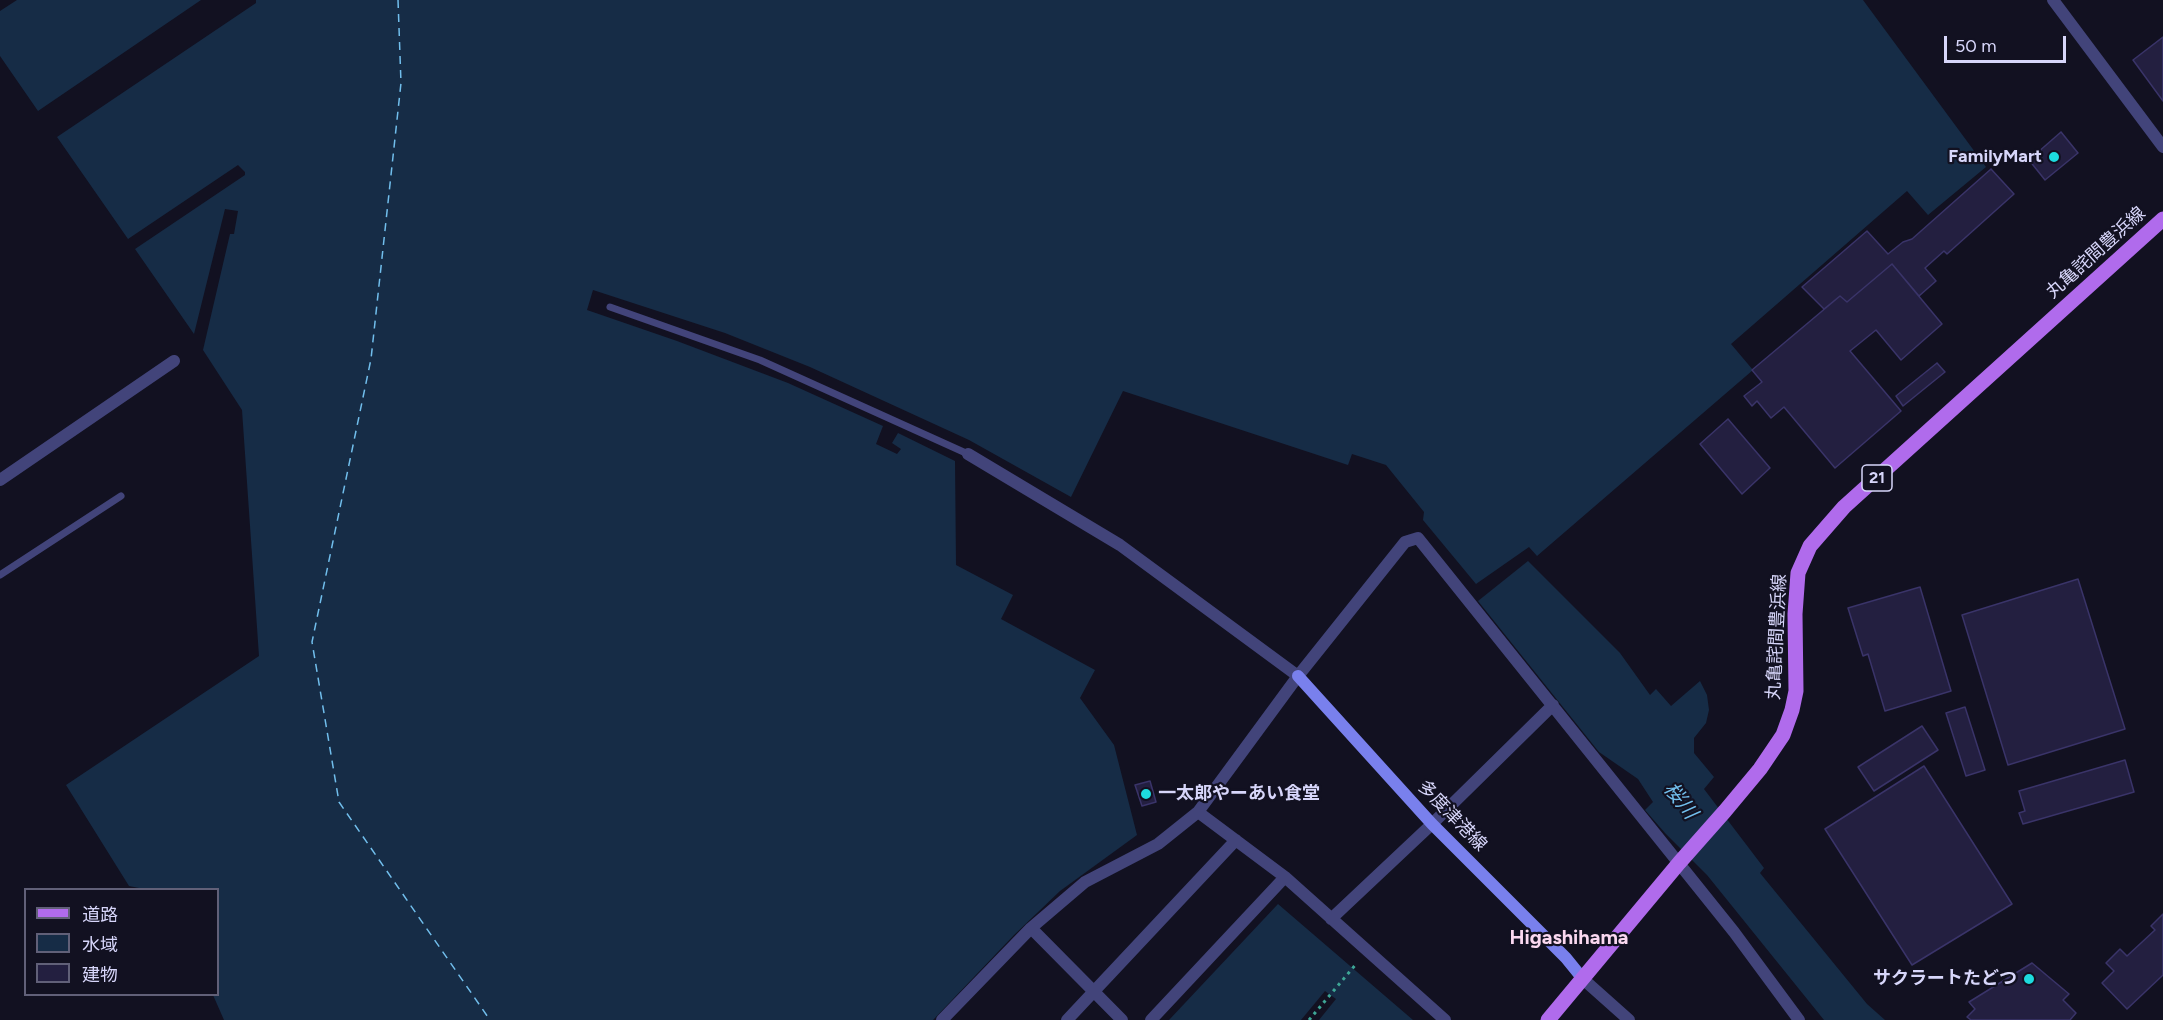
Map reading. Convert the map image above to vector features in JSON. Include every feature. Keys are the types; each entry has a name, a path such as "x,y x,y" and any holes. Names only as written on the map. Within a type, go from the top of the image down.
{"main road":[{"name":"丸亀詫間豊浜線","path":"1548,1020 1678,863 1725,811 1783,735 1796,691 1795,614 1798,573 1810,546 1844,507 2161,224"},
{"name":"多度津港線","path":"1298,676 1432,824 1566,958 1583,979"}],"street":[{"path":"2052,0 2163,147"},
{"path":"0,480 174,361"},
{"path":"968,453 1120,545 1298,676"},
{"path":"942,1020 1031,928 1085,882 1158,844 1198,812 1298,676 1405,542 1418,538 1734,933 1798,1020"},
{"path":"1331,919 1553,705"},
{"path":"1198,812 1285,877 1445,1020"},
{"path":"1067,1020 1236,840"},
{"path":"1151,1020 1285,877"},
{"path":"1031,928 1122,1020"},
{"path":"1583,979 1629,1020"}],"lane":[{"path":"610,307 760,360 968,453"},
{"path":"0,575 121,496"}],"path":[{"path":"1309,1020 1357,963"}],"water":[{"path":"17,0 201,0 38,111 0,56 0,11"},
{"path":"256,0 1863,0 1986,167 1928,215 1907,191 1731,344 1753,370 1537,556 1529,547 1476,584 1423,520 1424,512 1386,465 1352,454 1348,465 1123,391 1071,497 969,440 810,367 725,333 593,290 587,310 788,383 883,426 876,444 897,454 901,449 892,443 898,433 955,461 956,565 1013,595 1001,619 1095,670 1080,698 1114,745 1137,835 1060,891 1014,935 933,1020 224,1020 213,996 219,996 219,888 129,886 66,785 259,656 242,410 203,350 230,234 234,234 238,211 225,209 194,334 135,249 245,175 245,172 238,165 128,239 57,137 256,3"},
{"name":"桜川","path":"1528,561 1620,653 1650,695 1656,689 1671,706 1700,681 1707,695 1709,710 1706,723 1694,738 1694,753 1714,777 1704,789 1764,868 1760,873 1867,1004 1885,1020 1824,1020 1707,875 1645,810 1653,802 1638,779 1599,752 1478,601"},
{"path":"1278,904 1413,1020 1169,1020"}],"pier":[{"path":"1325,991 1336,999 1319,1020 1301,1020"}],"building":[{"path":"2163,37 2163,101 2133,60"},
{"name":"FamilyMart","path":"2061,132 2078,153 2045,180 2029,160"},
{"path":"1991,169 2014,194 1947,254 1944,251 1925,268 1936,281 1919,296 1892,264 1847,302 1840,296 1824,309 1802,287 1867,231 1888,254 1903,242 1912,239"},
{"path":"1892,264 1942,324 1901,360 1876,330 1850,351 1901,411 1835,468 1784,407 1771,418 1757,401 1752,406 1744,396 1762,382 1752,370 1840,296 1847,302"},
{"path":"1937,363 1945,372 1903,406 1896,396"},
{"path":"1728,419 1770,468 1742,494 1700,444"},
{"path":"2078,579 2125,729 2008,765 1962,615"},
{"path":"1920,587 1951,691 1885,711 1868,654 1863,656 1848,608"},
{"path":"1965,707 1985,770 1966,776 1946,713"},
{"path":"1922,726 1938,750 1874,791 1858,767"},
{"path":"2125,760 2134,792 2023,824 2019,813 2025,811 2019,791"},
{"path":"1924,766 2012,904 1912,965 1825,829"},
{"name":"一太郎やーあい食堂","path":"1150,781 1156,802 1142,806 1135,785"},
{"path":"2163,914 2163,975 2127,1009 2102,983 2114,971 2106,963 2120,949 2127,956 2155,930 2151,926"},
{"name":"サクラートたどつ","path":"2032,963 2069,994 2063,1000 2076,1013 2070,1020 1971,1020 1967,1017 1975,1009 1969,1002"}],"ferry route":[{"path":"398,0 401,83 371,359 312,642 339,802 490,1020"}],"place":[{"name":"FamilyMart","path":"2054,157"},
{"name":"一太郎やーあい食堂","path":"1146,794"},
{"name":"サクラートたどつ","path":"2029,979"}],"district":[{"name":"Higashihama","path":"1569,938"}]}
